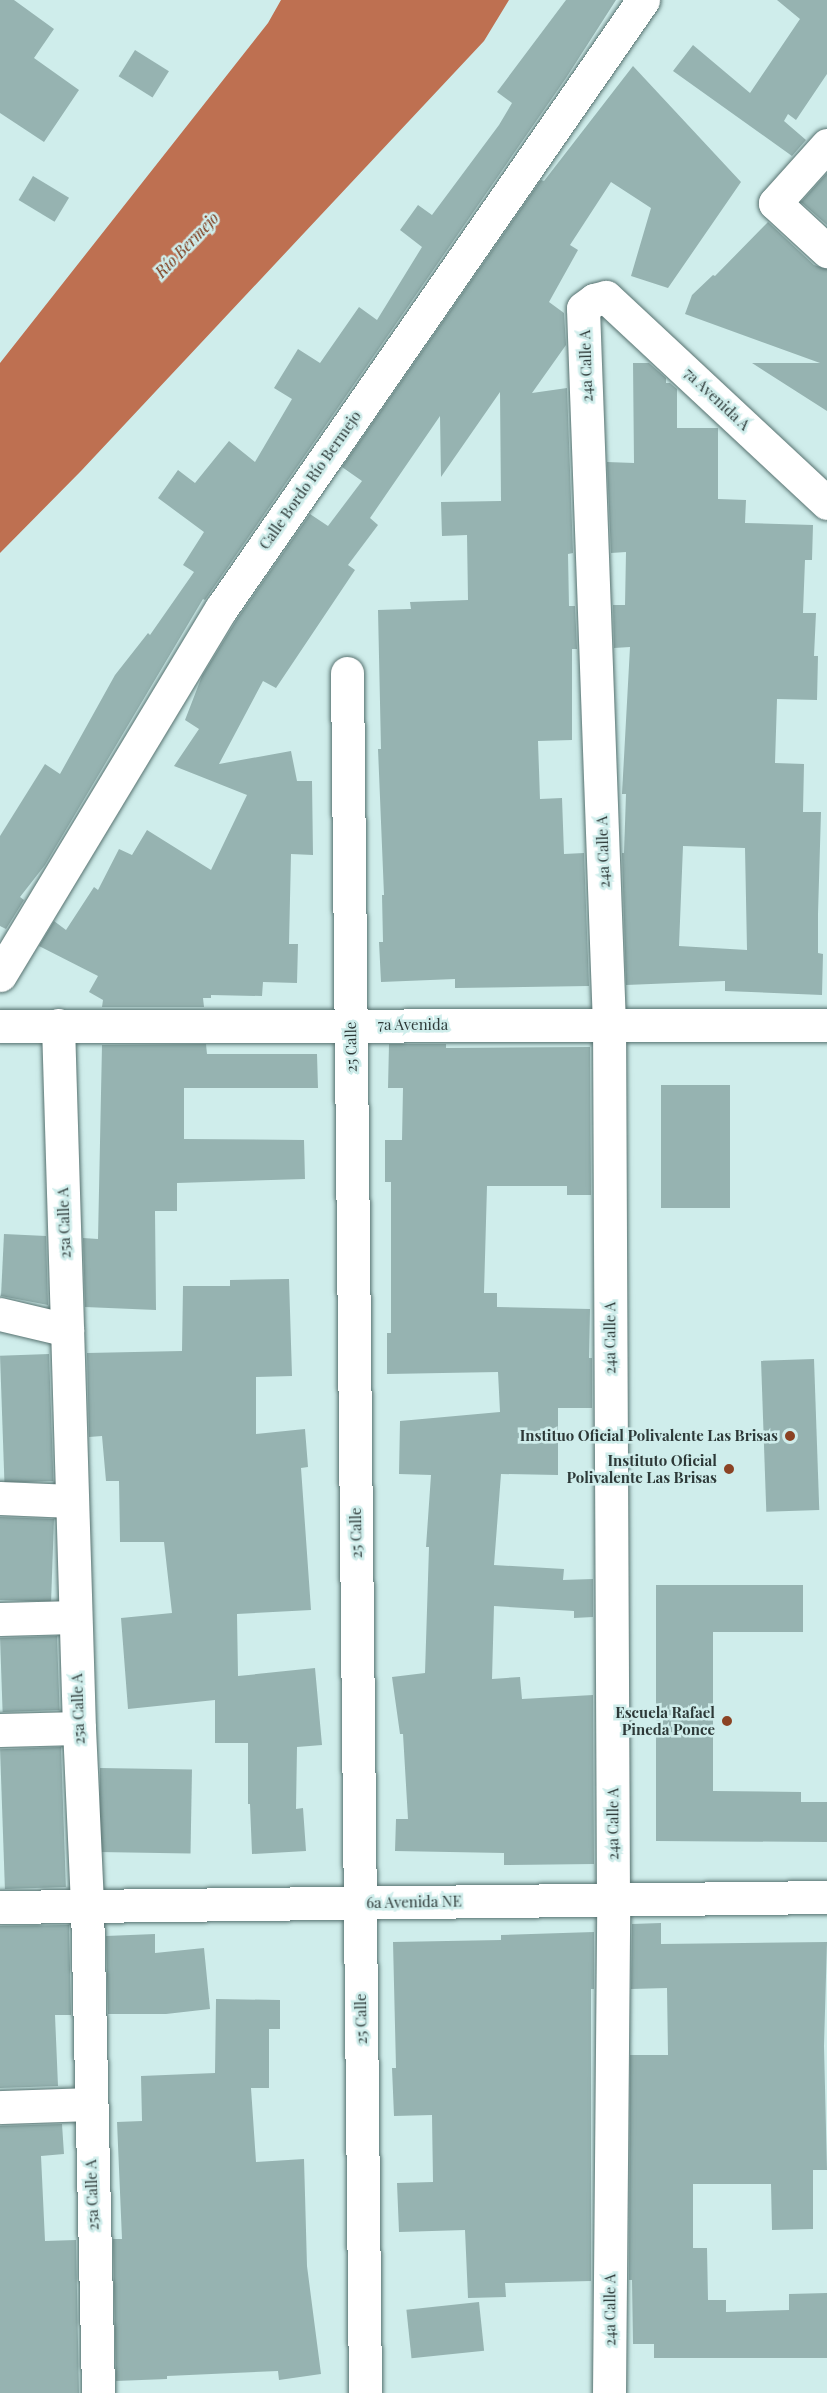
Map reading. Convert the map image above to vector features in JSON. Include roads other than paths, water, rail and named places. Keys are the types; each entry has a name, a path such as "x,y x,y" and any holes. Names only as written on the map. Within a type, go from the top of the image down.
{"street":[{"name":"Calle Bordo Río Bermejo","path":"0,975 221,609 643,0"},
{"path":"827,145 775,203 827,251"},
{"name":"7a Avenida A","path":"606,297 827,502"},
{"name":"24a Calle A","path":"606,297 594,300 584,308 609,1025 613,1900 609,2393"},
{"name":"25 Calle","path":"347,673 365,2393"},
{"name":"25a Calle A","path":"58,1025 75,1617 87,1905 98,2393"},
{"name":"7a Avenida","path":"0,1026 827,1025"},
{"path":"0,1314 67,1330"},
{"path":"0,1498 72,1501"},
{"path":"0,1619 75,1617"},
{"path":"0,1730 79,1728"},
{"name":"6a Avenida NE","path":"0,1907 827,1897"},
{"path":"0,2108 90,2104"}],"water":[{"name":"Río Bermejo","path":"281,0 509,0 484,41 81,471 0,553 0,363 268,23"}],"place":[{"name":"Instituo Oficial Polivalente Las Brisas","path":"790,1436"},
{"name":"Instituto Oficial Polivalente Las Brisas","path":"729,1469"},
{"name":"Escuela Rafael Pineda Ponce","path":"727,1721"}]}
